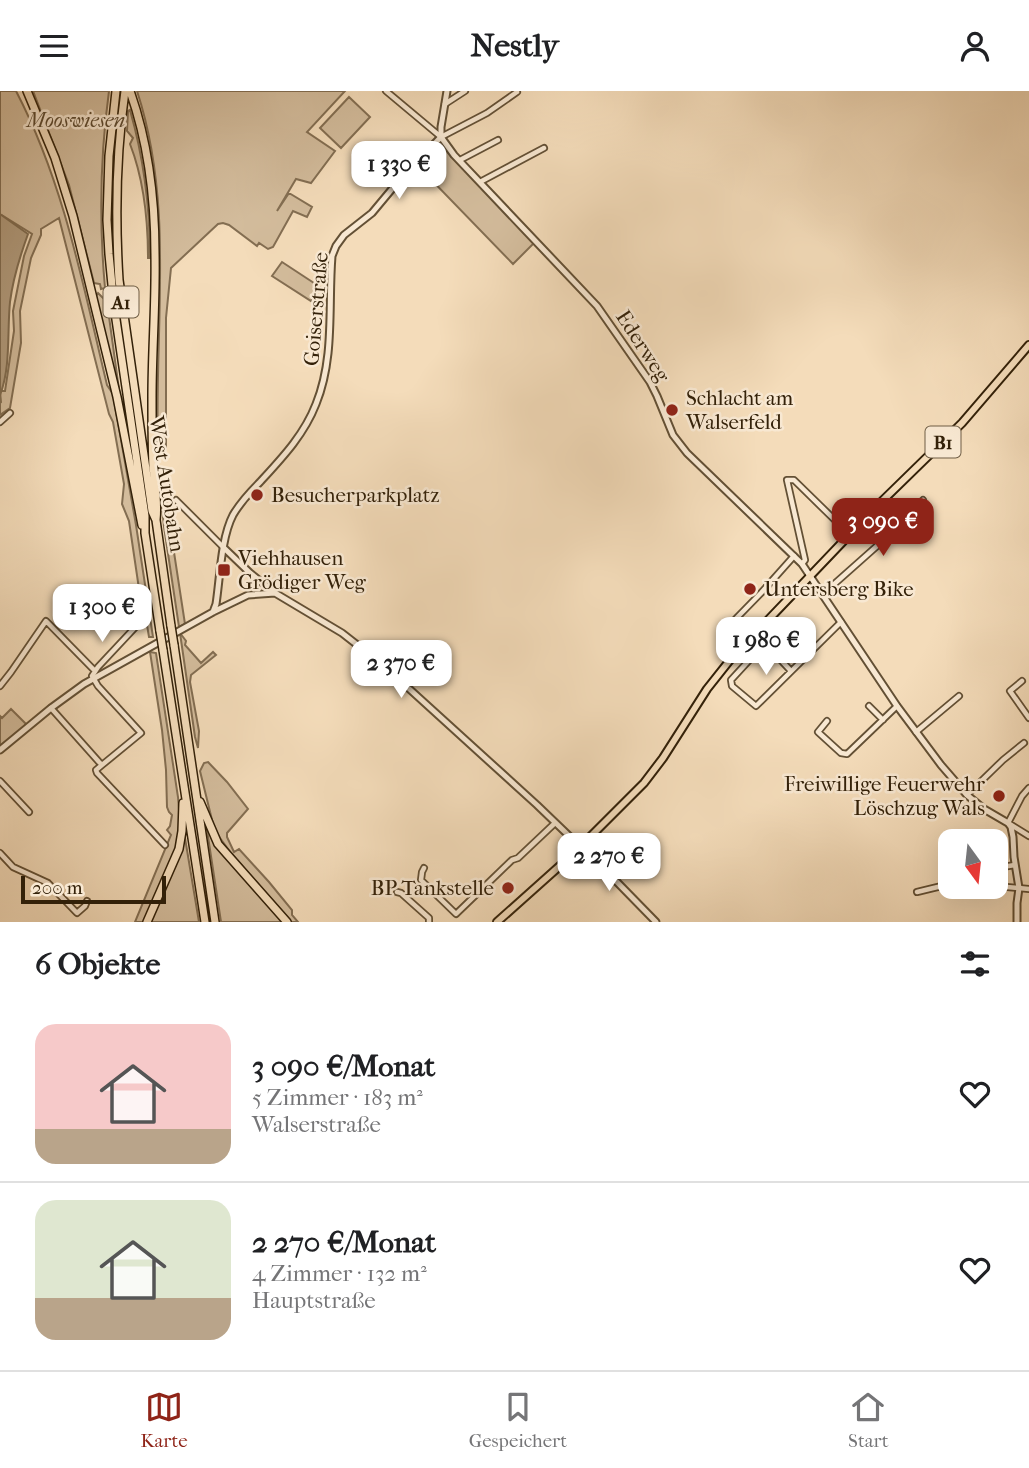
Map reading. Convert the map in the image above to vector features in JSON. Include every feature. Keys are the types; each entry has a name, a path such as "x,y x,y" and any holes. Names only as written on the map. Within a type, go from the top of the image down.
{"highway":[{"path":"27,91 44,128 73,216 117,397 145,533"},
{"name":"West Autobahn","path":"116,91 108,186 112,293 145,516 145,533 205,922"},
{"path":"128,91 135,104 147,160 154,223 152,396 156,520"},
{"name":"West Autobahn","path":"128,91 121,122 116,187 119,280 215,922"},
{"path":"195,787 218,844 287,922"},
{"path":"147,922 179,849 184,788"}],"main road":[{"name":"B1","path":"497,922 628,799 655,769 706,689 725,666 875,508 962,423 1029,345"}],"street":[{"path":"386,91 441,137"},
{"path":"441,137 447,91"},
{"path":"445,104 465,91"},
{"path":"441,137 487,113 517,92"},
{"name":"Ederweg","path":"441,137 447,147 597,306 650,382 681,446 802,564 897,706 948,775 984,809 1008,823"},
{"name":"Goiserstraße","path":"213,612 227,532 234,513 285,455 304,429 316,406 325,378 329,349 330,282 332,256 336,246 344,235 372,213 441,137"},
{"path":"460,160 498,141"},
{"path":"480,182 544,148"},
{"path":"0,422 10,413"},
{"path":"802,564 806,560 787,480 794,480 844,529"},
{"path":"823,594 923,500"},
{"path":"176,501 250,573 275,593 342,633 383,666 519,788 656,922"},
{"path":"721,633 793,556"},
{"path":"0,750 93,678 248,594 275,593"},
{"path":"93,678 95,670 142,620"},
{"path":"0,686 46,621 95,670"},
{"path":"791,671 765,643 732,680 732,686 756,706 841,622"},
{"path":"93,678 141,733 96,770 97,773 165,845"},
{"path":"1023,681 1010,691 1029,718"},
{"path":"916,732 958,696"},
{"path":"869,706 883,720"},
{"path":"827,721 818,732 841,753 846,754 897,706"},
{"path":"51,708 102,765"},
{"path":"967,795 1024,743"},
{"path":"0,781 29,812"},
{"path":"1008,823 1021,796 1029,788"},
{"path":"424,869 421,880 456,914 555,823"},
{"path":"1008,823 1029,836"},
{"path":"1008,823 1013,831 1019,888 1017,922"},
{"path":"0,853 13,867 48,883 77,913 87,901"},
{"path":"1008,866 1015,865"},
{"path":"917,892 938,887"},
{"path":"1008,887 1029,890"},
{"path":"397,892 429,918 429,922"}],"green space":[{"name":"Mooswiesen","path":"0,91 16,91 33,126 60,198 107,385 113,394 153,637 149,637 143,616 129,521 122,504 124,484 113,422 59,218 41,229 31,258 20,311 21,343 10,408 0,415 0,391 5,391 14,331 13,311 24,256 32,234 0,214"},
{"name":"Mooswiesen","path":"33,91 109,91 101,189 105,288 101,289 100,284 94,283 69,185"},
{"path":"137,91 345,91 307,132 335,151 311,183 296,179 277,211 289,193 312,207 307,217 293,211 273,247 268,249 259,243 257,246 229,225 218,224 171,268 166,318 166,449 158,447 160,268 156,179 149,135"},
{"path":"349,97 370,117 341,148 320,128"},
{"path":"130,110 145,184 150,258 142,186 130,144 133,138 127,131"},
{"path":"435,145 441,145 534,243 513,264 417,165"},
{"path":"282,262 320,287 311,301 272,276"},
{"path":"98,293 107,302 120,397 96,296"},
{"path":"160,487 164,487 185,624 179,627 164,527"},
{"path":"180,633 186,641 185,645 201,663 213,652 216,655 191,675 199,731 198,748 195,737"},
{"path":"150,652 156,653 178,797 179,825 174,852 160,888 144,922 135,922 171,835 167,830 172,815 167,807 162,730"},
{"path":"11,709 27,725 0,746 0,716 2,718"},
{"path":"208,762 248,809 227,833 234,852 239,849 292,910 292,915 298,922 289,922 231,853 214,828 200,771 204,763"},
{"path":"207,830 209,831 283,922 221,922"},
{"path":"184,832 199,922 150,922"}],"shaded area":[{"path":"0,214 28,234 11,293 7,361 0,395"}],"place":[{"name":"Schlacht am Walserfeld","path":"672,410"},
{"name":"Besucherparkplatz","path":"257,495"},
{"name":"Viehhausen Grödiger Weg","path":"224,570"},
{"name":"Untersberg Bike","path":"750,589"},
{"name":"Freiwillige Feuerwehr Löschzug Wals","path":"999,796"},
{"name":"BP Tankstelle","path":"508,888"}]}
